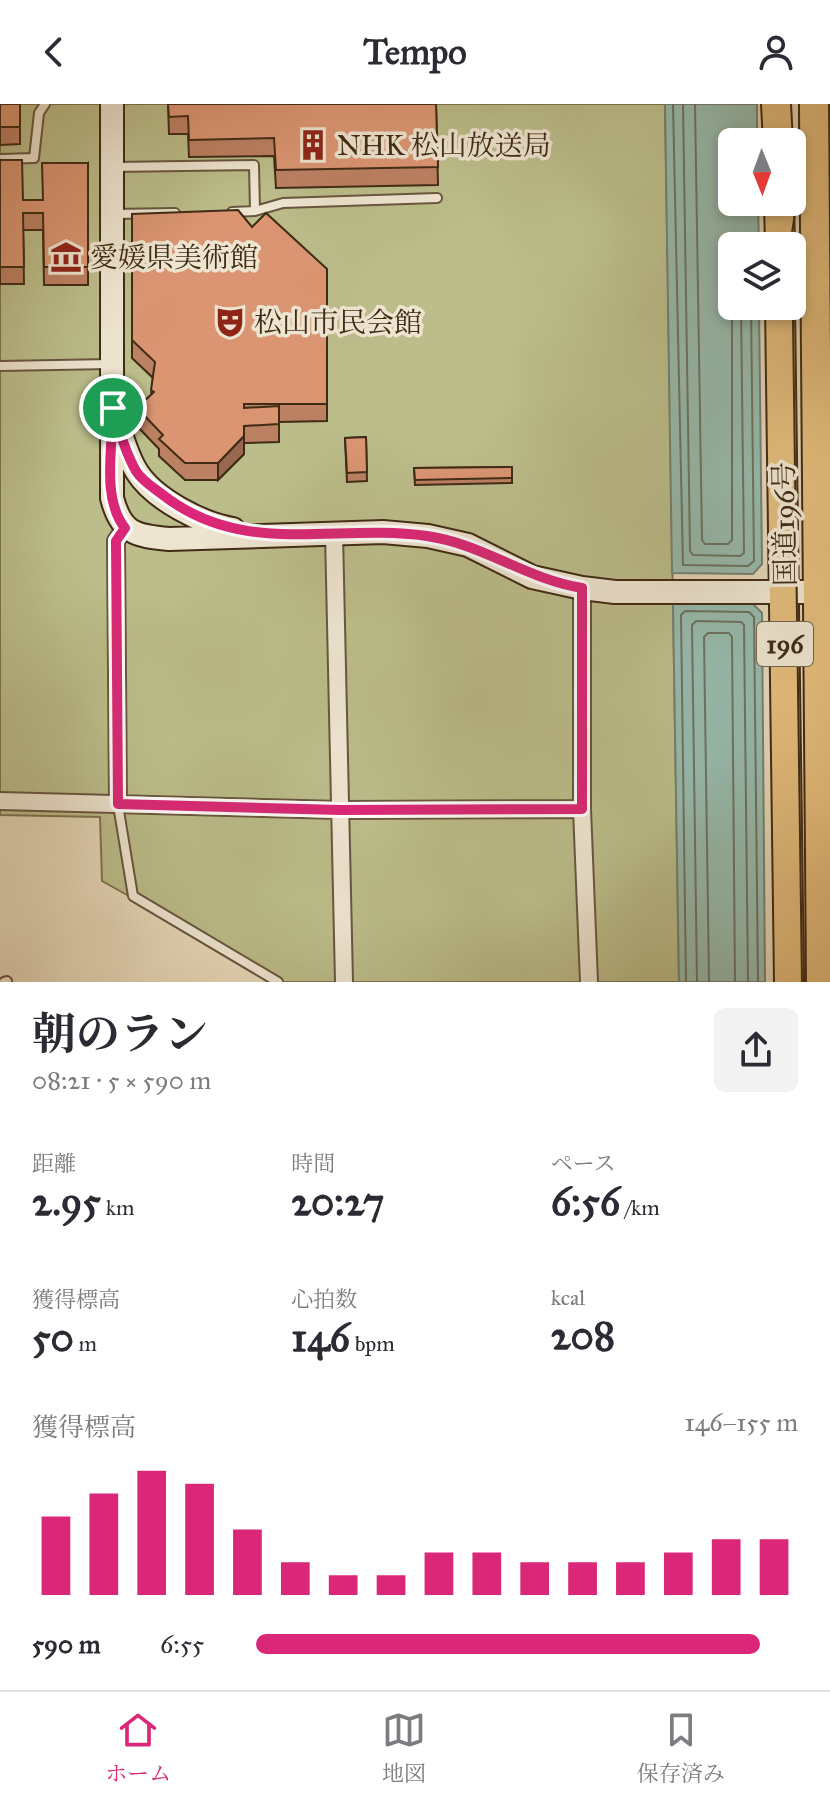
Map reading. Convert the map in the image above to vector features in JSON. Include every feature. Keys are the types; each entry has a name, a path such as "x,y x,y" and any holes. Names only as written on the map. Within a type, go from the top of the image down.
{"highway":[{"path":"776,104 777,128"},
{"name":"国道196号","path":"814,104 822,356 823,531 817,592 824,702 821,982"},
{"name":"国道196号","path":"780,320 789,982"}],"street":[{"path":"112,104 112,498 117,517 125,528 146,537 169,539 267,534 428,536 468,545 532,577 582,588 673,592 817,592"},
{"path":"781,355 822,356"},
{"path":"113,408 137,474 184,511 213,526 267,534"},
{"path":"112,498 122,478 137,474"},
{"path":"118,804 116,541 125,528"},
{"path":"784,531 823,531"},
{"path":"334,534 344,982"},
{"path":"582,588 582,809 589,982"},
{"path":"785,701 824,702"},
{"path":"0,801 340,810 582,809"},
{"path":"787,829 825,829"}],"lane":[{"path":"0,159 34,158 39,113 45,104"},
{"path":"112,167 254,165 255,211"},
{"path":"226,212 255,211 283,203 437,198"},
{"path":"112,214 182,213"},
{"path":"0,366 112,364"},
{"path":"118,804 133,896 278,982"}],"green space":[{"path":"0,104 665,104 679,982 283,982 102,881 100,817 0,815"}],"water":[{"path":"665,104 757,104 757,128 718,128 718,216 758,216 759,232 718,232 718,320 759,320 762,564 753,574 672,573"},
{"path":"673,603 753,604 762,613 765,982 679,982"}],"building":[{"path":"0,104 20,104 20,127 0,127"},
{"name":"NHK 松山放送局","path":"168,104 436,104 438,167 276,170 274,138 189,140 188,116 169,117"},
{"name":"愛媛県美術館","path":"0,160 22,160 23,200 43,200 42,163 88,163 88,267 44,267 43,213 23,213 24,267 0,267"},
{"name":"松山市民会館","path":"238,210 252,227 266,213 327,269 327,404 244,404 244,408 279,406 279,424 244,426 244,436 218,463 185,463 159,439 163,435 137,408 154,392 151,390 155,362 132,340 132,214"},
{"path":"366,437 367,472 347,473 345,438"},
{"path":"512,467 512,478 415,480 414,468"},
{"path":"806,644 806,663 801,663 801,645"}],"tram line":[{"path":"792,232 799,187 799,104"},
{"path":"793,320 802,982"}],"place":[{"name":"NHK 松山放送局","path":"313,145"},
{"name":"愛媛県美術館","path":"66,257"},
{"name":"松山市民会館","path":"230,322"}],"route":[{"path":"113,408 137,474 184,511 213,526 267,534 383,532 428,536 468,545 532,577 582,588 582,809 340,810 118,804 116,541 125,528 117,517 112,498 113,408"}]}
